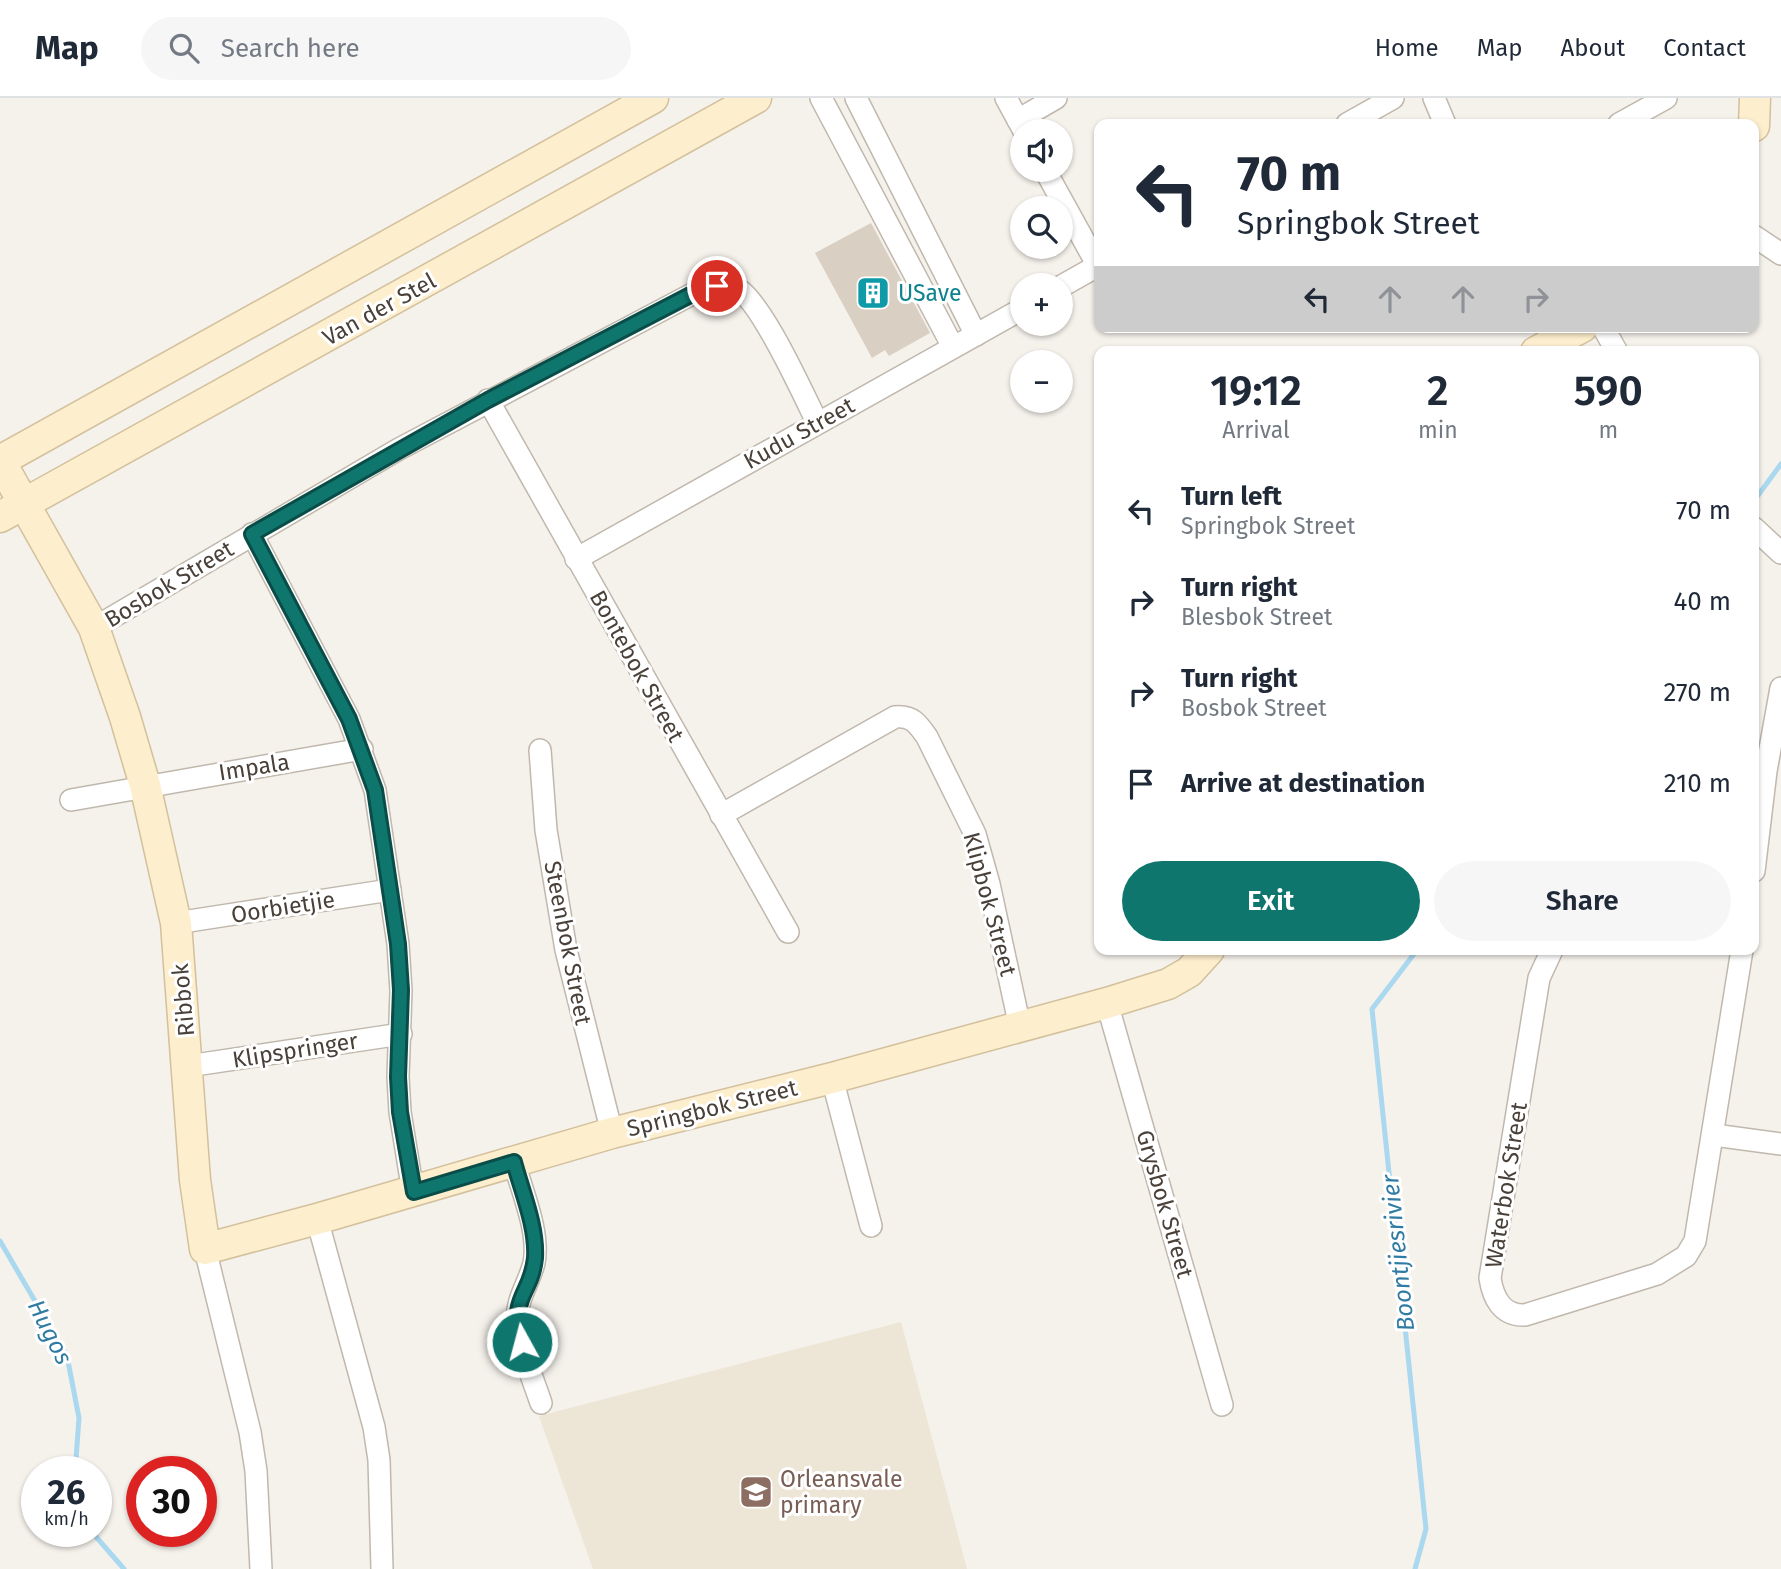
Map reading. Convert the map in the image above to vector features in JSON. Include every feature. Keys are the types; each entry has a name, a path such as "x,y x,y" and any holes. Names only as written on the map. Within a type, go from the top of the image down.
{"street":[{"path":"0,461 653,98"},
{"name":"Van der Stel","path":"12,510 757,98"},
{"path":"821,98 953,347"},
{"path":"856,98 976,335"},
{"path":"1006,98 1017,119"},
{"path":"1030,119 1056,98"},
{"path":"1356,119 1393,98"},
{"path":"1434,98 1443,119"},
{"path":"1628,119 1666,98"},
{"path":"1754,119 1755,98"},
{"path":"1052,182 1094,257"},
{"path":"1759,239 1781,254"},
{"path":"1073,280 1094,269"},
{"name":"Bosbok Street","path":"94,628 252,534 488,400 696,292 717,286 736,288 753,304 769,328 817,422"},
{"name":"Kudu Street","path":"576,559 1010,316"},
{"path":"1546,340 1565,333"},
{"name":"Bontebok Street","path":"488,400 788,932"},
{"name":"Ribbok","path":"0,461 12,510 94,628 145,785 176,923 195,1180 205,1249 250,1432 256,1471 261,1569"},
{"path":"1759,533 1781,553"},
{"path":"252,534 362,749 375,790 398,944 400,1112 414,1192"},
{"path":"1760,770 1781,688"},
{"name":"Klipbok Street","path":"721,816 895,717 906,716 917,723 927,737 975,834 989,884 1020,1027"},
{"name":"Impala","path":"71,800 362,749"},
{"name":"Steenbok Street","path":"540,750 546,830 566,950 612,1133"},
{"name":"Oorbietjie","path":"176,923 390,890"},
{"name":"Springbok Street","path":"205,1249 414,1192 612,1133 832,1078 1107,1003 1168,984 1189,972 1204,955"},
{"name":"Waterbok Street","path":"1550,955 1539,978 1490,1278 1497,1302 1515,1315 1525,1315 1657,1273 1686,1256 1695,1241 1741,955"},
{"name":"Grysbok Street","path":"1107,1003 1222,1405"},
{"name":"Klipspringer","path":"188,1066 401,1034"},
{"path":"832,1078 871,1226"},
{"path":"1714,1135 1781,1144"},
{"path":"514,1162 534,1236 535,1259 529,1280 519,1298 516,1322 541,1403"},
{"path":"317,1219 374,1427 379,1460 382,1569"}],"shaded area":[{"name":"Orleansvale primary","path":"901,1322 967,1569 593,1569 539,1416"}],"building":[{"name":"USave","path":"871,223 930,333 889,356 885,350 872,358 815,253"}],"waterway":[{"name":"Boontjiesrivier","path":"1759,494 1781,464"},
{"name":"Boontjiesrivier","path":"1413,955 1372,1009 1426,1529 1415,1569"},
{"name":"Hugos","path":"0,1241 67,1356 79,1418 76,1456"},
{"name":"Hugos","path":"105,1547 124,1569"}],"place":[{"name":"USave","path":"873,293"},
{"name":"Orleansvale primary","path":"756,1492"}],"route":[{"path":"522,1342 516,1322 519,1298 529,1280 535,1259 534,1236 514,1162 414,1192 400,1112 398,1077 401,990 398,944 375,790 349,719 252,534 488,400 696,292 717,286"}]}
